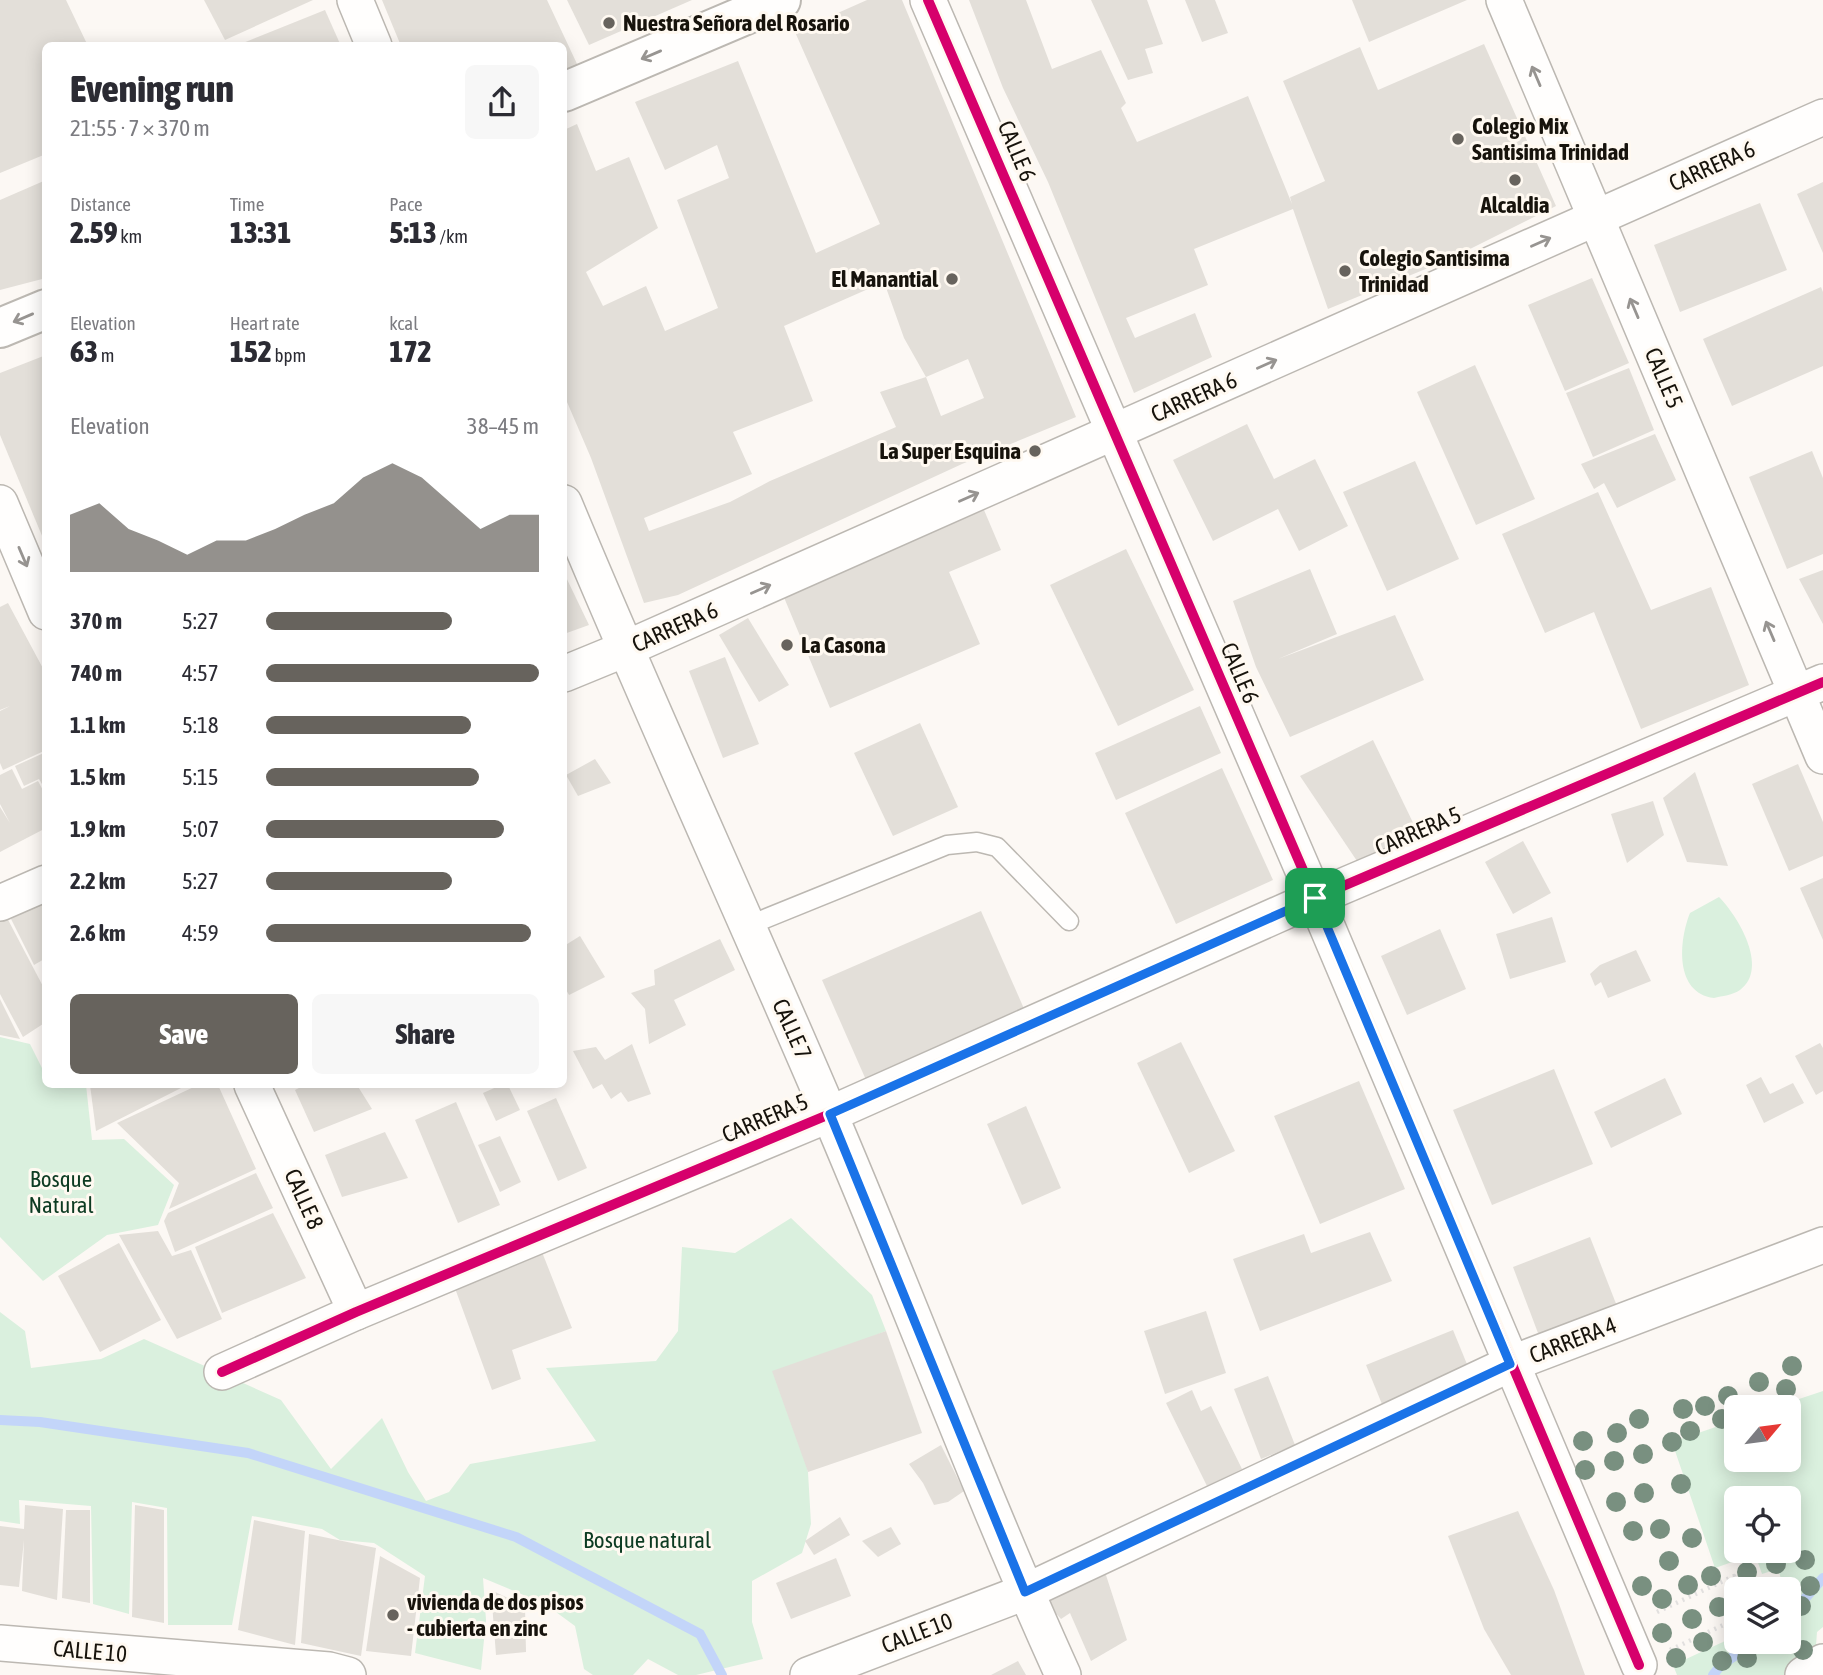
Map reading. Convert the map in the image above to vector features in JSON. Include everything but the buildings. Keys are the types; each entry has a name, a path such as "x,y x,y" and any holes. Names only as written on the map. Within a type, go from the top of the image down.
{"street":[{"path":"355,0 372,42"},
{"path":"567,91 781,0"},
{"name":"CALLE 6","path":"928,0 1315,898 1510,1364 1653,1658"},
{"name":"CALLE 5","path":"1504,0 1596,218 1810,688 1823,757"},
{"name":"CARRERA 6","path":"567,673 1823,117"},
{"path":"0,328 42,311"},
{"path":"0,503 42,603"},
{"name":"CALLE 7","path":"567,510 625,649 830,1114 1025,1592 1063,1675"},
{"name":"CARRERA 5","path":"222,1372 356,1312 830,1114 1315,898 1810,688"},
{"path":"0,903 42,885"},
{"name":"CALLE 8","path":"253,1088 356,1312"},
{"name":"CARRERA 4","path":"1025,1592 1510,1364 1823,1245"},
{"name":"CALLE 10","path":"808,1675 1025,1592"},
{"name":"CALLE 10","path":"0,1643 329,1671 348,1675"},
{"path":"1803,1675 1823,1662"}],"lane":[{"path":"747,926 947,845 977,842 996,847 1069,921"}],"path":[{"path":"1655,1613 1724,1581"},
{"path":"1653,1658 1724,1625"}],"green space":[{"path":"1719,897 1734,916 1748,942 1752,969 1740,990 1714,998 1701,994 1692,986 1686,976 1682,950 1690,913"},
{"name":"Bosque Natural","path":"0,1037 30,1044 42,1068 42,1088 86,1088 92,1140 124,1139 174,1185 158,1225 107,1235 43,1281 0,1237"},
{"name":"Bosque natural","path":"791,1218 872,1295 886,1331 831,1353 803,1452 808,1472 811,1524 802,1553 752,1581 752,1622 763,1659 696,1675 678,1675 648,1659 633,1675 593,1675 584,1669 575,1626 545,1604 483,1578 486,1620 481,1670 415,1653 425,1576 374,1543 340,1540 322,1529 252,1516 232,1625 168,1625 167,1508 132,1502 129,1614 93,1604 91,1506 19,1500 20,1524 0,1521 0,1312 25,1331 31,1368 101,1359 144,1339 281,1400 331,1469 382,1418 408,1472 426,1501 449,1492 470,1464 596,1441 546,1368 656,1361 678,1331 682,1247 735,1253"},
{"path":"1823,1391 1823,1627 1817,1632 1815,1660 1792,1675 1677,1675 1673,1665 1724,1642 1724,1654 1801,1654 1801,1577 1780,1577 1778,1569 1762,1574 1758,1563 1801,1563 1801,1486 1724,1486 1724,1563 1729,1563 1715,1568 1672,1442 1724,1424 1724,1472 1801,1472 1801,1398"}],"waterway":[{"path":"0,1420 40,1422 248,1453 516,1537 700,1634 722,1675"},
{"path":"1801,1603 1823,1578"},
{"path":"1713,1675 1721,1665 1737,1654"}],"cycle path":[{"path":"928,0 1315,898 1639,1665"},
{"path":"222,1372 356,1312 830,1114 1315,898 1823,682"}],"place":[{"name":"Nuestra Señora del Rosario","path":"609,23"},
{"name":"Colegio Mix Santisima Trinidad","path":"1458,139"},
{"name":"Alcaldia","path":"1515,180"},
{"name":"Colegio Santisima Trinidad","path":"1345,271"},
{"name":"El Manantial","path":"952,279"},
{"name":"La Super Esquina","path":"1035,451"},
{"name":"La Casona","path":"787,645"},
{"name":"vivienda de dos pisos - cubierta en zinc","path":"393,1615"}],"route":[{"path":"1315,898 1510,1364 1025,1592 830,1114 1315,898"}]}
